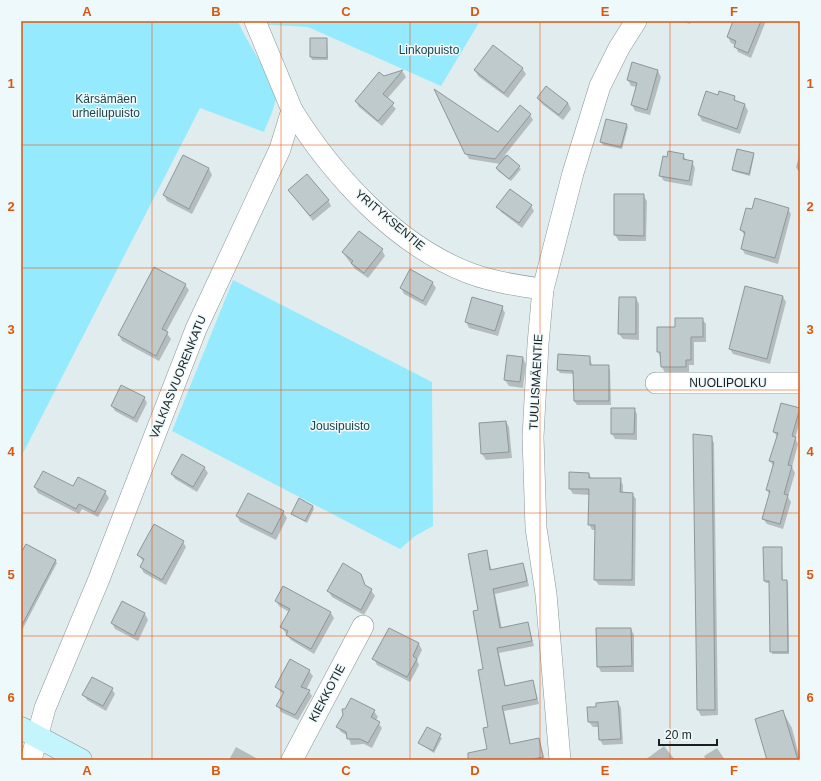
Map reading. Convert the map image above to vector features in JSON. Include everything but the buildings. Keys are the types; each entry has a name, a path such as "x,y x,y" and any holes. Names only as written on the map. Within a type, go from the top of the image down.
{"street":[{"path":"255,21 292,110"},
{"name":"TUULISMÄENTIE","path":"560,760 546,594 536,528 534,479 533,437 535,383 544,289 573,173 600,86 619,48 636,21"},
{"name":"YRITYKSENTIE","path":"292,110 307,135 360,199 419,247 469,272 499,282 544,289"},
{"name":"VALKIASVUORENKATU","path":"31,760 29,732 45,708 99,579 196,328 280,149 292,110"},
{"name":"NUOLIPOLKU","path":"656,383 800,383"},
{"name":"KIEKKOTIE","path":"292,760 363,626"},
{"path":"29,732 81,760"}],"green space":[{"name":"Kärsämäen urheilupuisto","path":"21,21 238,21 246,38 266,71 275,90 276,96 273,110 264,132 200,108 21,457"},
{"name":"Linkopuisto","path":"255,21 480,21 441,86 308,27 256,24"},
{"name":"Jousipuisto","path":"233,280 432,382 433,526 415,536 400,549 172,431"}]}
